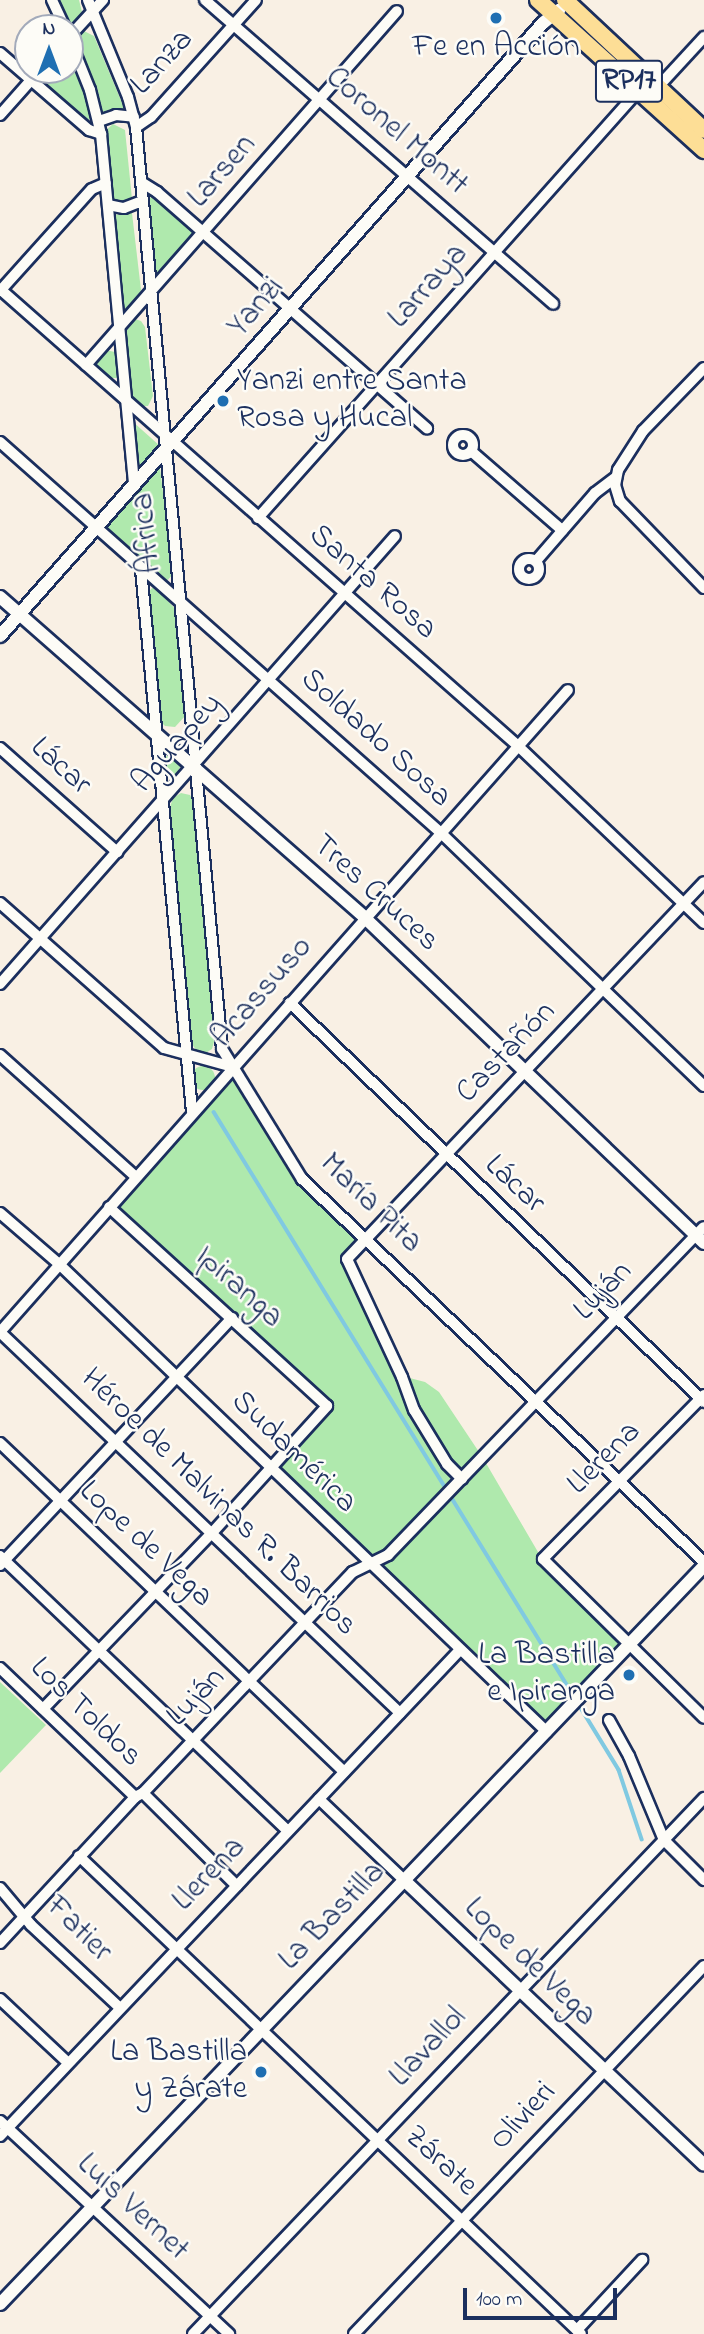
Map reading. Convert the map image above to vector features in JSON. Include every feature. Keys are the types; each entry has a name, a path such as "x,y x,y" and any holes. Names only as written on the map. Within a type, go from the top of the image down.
{"main road":[{"name":"RP17","path":"538,0 704,150"},
{"name":"RP17","path":"569,1 704,130"}],"street":[{"path":"103,0 91,5 135,122 163,432"},
{"name":"Coronel Montt","path":"205,0 553,304"},
{"name":"Lanza","path":"135,122 151,117 256,0"},
{"path":"553,14 569,1"},
{"name":"Larsen","path":"86,365 397,11"},
{"name":"Yanzi","path":"0,636 553,14"},
{"path":"659,88 704,37"},
{"path":"0,52 14,65"},
{"name":"África","path":"84,78 101,134 134,486"},
{"path":"0,115 27,84"},
{"path":"36,84 89,130 101,134"},
{"name":"Larraya","path":"258,518 639,90"},
{"path":"99,121 116,115 135,122"},
{"path":"141,182 157,192 427,428"},
{"path":"0,290 92,189 106,183"},
{"path":"108,205 124,208 142,201"},
{"name":"Santa Rosa","path":"0,290 163,432 169,446 258,518 517,746 704,923"},
{"path":"536,561 595,492 616,477 643,431 704,368"},
{"name":"Soldado Sosa","path":"0,442 441,833 704,1086"},
{"name":"África","path":"169,446 194,767 221,1039 225,1055 233,1067"},
{"path":"471,451 562,530"},
{"path":"616,477 616,494 620,501 704,588"},
{"name":"Aguapey","path":"0,984 396,536"},
{"name":"África","path":"141,569 188,1056 191,1112"},
{"name":"Tres Cruces","path":"0,597 364,917 701,1235"},
{"name":"Acassuso","path":"0,1332 191,1112 568,690"},
{"name":"Lácar","path":"0,748 117,852"},
{"name":"Castañón","path":"459,1482 414,1410 402,1377 347,1259 704,882"},
{"path":"0,903 164,1048 233,1067"},
{"name":"Lácar","path":"290,1003 703,1399"},
{"path":"0,1055 135,1176"},
{"name":"María Pita","path":"233,1067 296,1170 704,1564"},
{"name":"Ipiranga","path":"108,1207 325,1402 324,1411 271,1468"},
{"name":"Sudamérica","path":"0,1213 59,1264 459,1651 487,1673 547,1732"},
{"name":"Luján","path":"0,1943 79,1856 353,1572 388,1555 616,1317 701,1235"},
{"path":"232,1318 1,1560 100,1650 288,1831"},
{"name":"Héroe de Malvinas R. Barrios","path":"0,1332 400,1713"},
{"name":"Llerena","path":"629,1646 543,1559 703,1399"},
{"name":"Lope de Vega","path":"0,1443 344,1772"},
{"path":"43,1709 271,1468"},
{"name":"La Bastilla","path":"0,2304 572,1706 704,1564"},
{"path":"629,1646 704,1718"},
{"name":"Llerena","path":"2,2128 237,1886 459,1651"},
{"name":"Los Toldos","path":"0,1668 237,1886"},
{"path":"609,1720 629,1756 664,1840 704,1880"},
{"name":"Lope de Vega","path":"319,1798 704,2165"},
{"name":"Llavallol","path":"193,2334 704,1798"},
{"name":"Zárate","path":"79,1856 579,2332"},
{"name":"Fatier","path":"0,1888 31,1925 120,2008"},
{"name":"Olivieri","path":"354,2334 704,1966"},
{"path":"0,1999 67,2062"},
{"name":"Luis Vernet","path":"2,2128 93,2207 229,2334"},
{"path":"579,2332 642,2260"}],"green space":[{"path":"55,0 79,0 82,14 62,14"},
{"path":"84,31 94,36 125,110 103,113 97,88 84,63"},
{"path":"44,84 81,84 93,109 94,120 80,119"},
{"path":"113,124 125,130 132,199 125,204 112,201 105,131"},
{"path":"155,197 196,231 156,277 153,277 148,198"},
{"path":"132,213 141,290 138,300 125,309 121,307 113,215"},
{"path":"135,319 141,321 145,327 153,396 148,406 142,406 130,399 125,333"},
{"path":"105,350 115,352 117,378 110,378 96,366"},
{"path":"132,421 160,446 137,471"},
{"path":"160,468 173,574 166,582 105,531 107,525"},
{"path":"152,588 156,588 177,611 186,715 175,727 165,726 158,719 148,593"},
{"path":"169,755 182,765 174,776 165,770 164,758"},
{"path":"181,793 190,795 195,805 215,1038 212,1049 204,1054 198,1053 192,1044 169,810 173,798"},
{"path":"203,1066 212,1069 215,1078 212,1087 203,1090 194,1087 191,1078 194,1069"},
{"path":"233,1067 296,1170 368,1239 347,1260 402,1376 425,1382 439,1392 483,1458 538,1552 629,1646 547,1732 271,1468 324,1411 109,1207"},
{"path":"0,1682 46,1725 0,1773"}],"waterway":[{"path":"214,1112 574,1696"},
{"path":"578,1703 619,1770 642,1839"}],"place":[{"name":"Fe en Acción","path":"496,18"},
{"name":"Yanzi entre Santa Rosa y Hucal","path":"223,401"},
{"name":"La Bastilla e Ipiranga","path":"629,1675"},
{"name":"La Bastilla y Zárate","path":"261,2072"}]}
